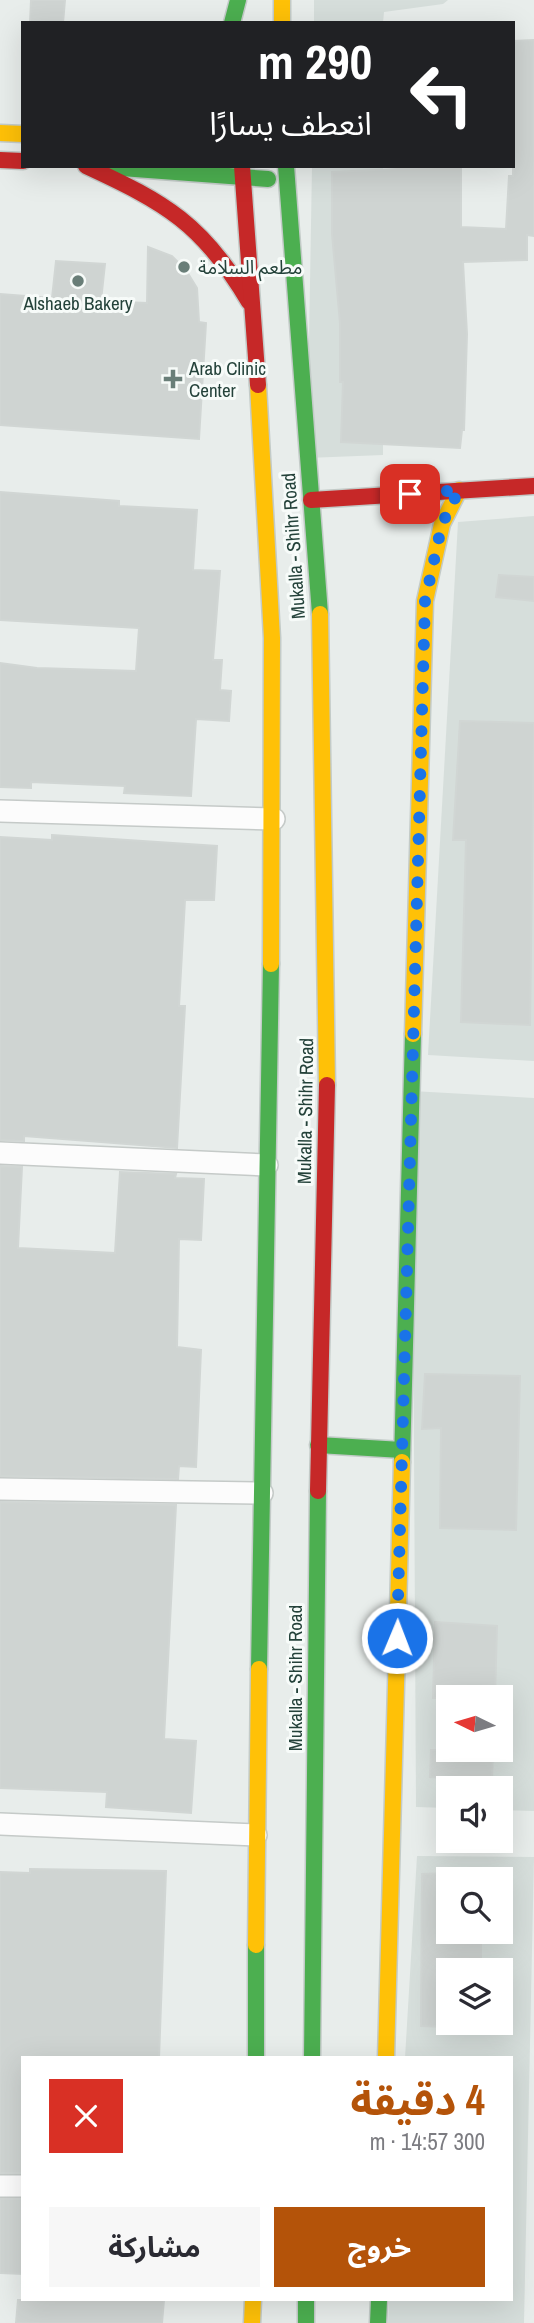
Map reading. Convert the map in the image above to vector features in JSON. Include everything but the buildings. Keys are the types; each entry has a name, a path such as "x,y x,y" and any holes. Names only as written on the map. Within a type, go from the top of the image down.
{"main road":[{"path":"233,21 238,0"},
{"path":"246,0 246,21"},
{"path":"282,0 282,21"},
{"path":"0,133 21,134"},
{"path":"0,160 21,161"},
{"path":"90,168 156,198 202,232 230,267 254,311"},
{"path":"147,168 286,173"},
{"name":"Mukalla - Shihr Road","path":"242,172 254,311 272,638 274,819 275,1054 267,1165 256,1835 256,2056"},
{"name":"Mukalla - Shihr Road","path":"286,173 320,611 328,1054 317,1445 312,2056"},
{"path":"311,500 534,486"},
{"path":"386,2056 425,601 442,524 459,490"},
{"path":"304,1054 328,1054"},
{"path":"317,1445 402,1450"},
{"path":"252,2323 253,2301"},
{"path":"306,2301 306,2323"},
{"path":"378,2323 379,2301"}],"street":[{"path":"0,811 274,819"},
{"path":"0,1153 267,1165"},
{"path":"0,1489 262,1493"},
{"path":"0,1824 256,1835"},
{"path":"0,2186 21,2186"}],"shaded area":[{"path":"314,0 448,0 443,4 384,12 383,21 314,21"},
{"path":"312,168 383,168 383,455 307,458"},
{"path":"534,516 534,1061 428,1055 458,522"},
{"path":"412,1091 534,1098 534,1811 513,1810 513,1776 436,1776 436,1808 416,1807"},
{"path":"417,1856 534,1857 524,2323 388,2323 389,2301 513,2301 513,2056 405,2056"}],"traffic: fast":[{"path":"233,21 238,0"},
{"path":"121,168 268,179"},
{"path":"286,168 320,614"},
{"path":"259,1669 271,964"},
{"path":"402,1462 413,1034"},
{"path":"318,1445 402,1450"},
{"path":"312,2056 318,1491"},
{"path":"256,1945 256,2056"},
{"path":"306,2301 306,2323"},
{"path":"378,2323 379,2301"}],"traffic: slow":[{"path":"282,0 282,21"},
{"path":"0,133 21,134"},
{"path":"258,385 272,638 271,964"},
{"path":"413,1034 425,601 442,524 459,490"},
{"path":"320,614 327,1085"},
{"path":"386,2056 402,1462"},
{"path":"256,1945 259,1669"},
{"path":"252,2323 253,2301"}],"traffic: jam":[{"path":"0,160 21,161"},
{"path":"90,168 161,205 198,234 232,275 249,302"},
{"path":"242,168 258,385"},
{"path":"311,500 534,486"},
{"path":"318,1491 327,1085"}],"place":[{"name":"مطعم السلامة","path":"184,267"},
{"name":"Alshaeb Bakery","path":"78,281"},
{"name":"Arab Clinic Center","path":"173,379"}],"route":[{"path":"397,1638 425,601 442,524 459,490 410,494"}]}
